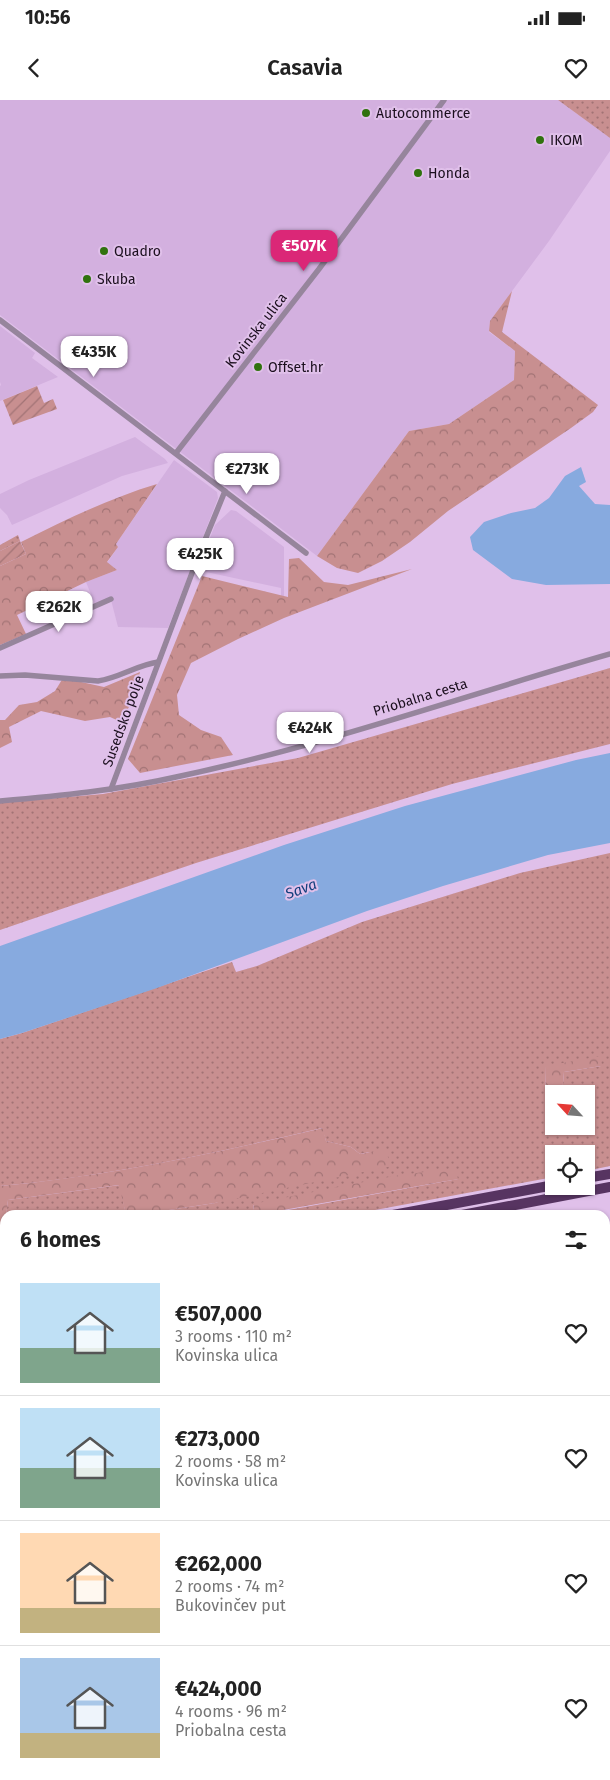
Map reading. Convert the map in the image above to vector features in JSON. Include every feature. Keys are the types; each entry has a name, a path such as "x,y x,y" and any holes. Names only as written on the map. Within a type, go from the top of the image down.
{"highway":[{"path":"595,1176 610,1174"},
{"path":"420,1210 545,1187"},
{"path":"488,1210 610,1187"}],"street":[{"name":"Kovinska ulica","path":"176,453 319,268 444,100"},
{"path":"0,320 306,553"},
{"name":"Susedsko polje","path":"112,788 202,546 225,491"},
{"path":"0,648 111,599"},
{"name":"Priobalna cesta","path":"0,801 112,788 176,777 281,752 610,654"},
{"name":"Susedsko polje","path":"0,676 32,676 98,681 108,680 145,664 158,662"}],"shaded area":[{"path":"0,100 558,100 610,138 610,151 549,241 490,321 489,332 515,351 514,380 449,424 409,431 317,556 0,315"},
{"path":"0,326 35,353 32,358 58,377 0,401"},
{"path":"135,437 168,463 122,476 12,525 7,515 0,508 0,494 29,480"},
{"path":"174,460 217,492 218,498 168,628 118,627 111,600 96,607 86,582 117,570 107,563 118,547 116,544"},
{"path":"231,510 236,511 284,547 284,601 281,601 281,588 197,570 200,564 204,563 208,543 215,525"}],"green space":[{"path":"558,100 610,100 610,138"},
{"path":"512,291 502,332 598,405 593,412 448,511 410,542 382,561 358,573 337,568 317,556 409,431 449,424 514,380 515,351 489,331 490,321"},
{"path":"37,386 44,403 53,399 57,409 13,425 3,400"},
{"path":"157,484 116,544 118,547 107,562 117,570 86,582 17,615 26,634 0,645 0,566 26,554 21,542 105,503"},
{"path":"18,535 20,541 0,551 0,545"},
{"path":"20,541 26,554 0,566 0,551"},
{"path":"299,558 324,582 348,585 412,569 284,618 191,663 177,695 179,715 201,730 221,737 233,755 140,773 128,759 202,576 288,597 289,559"},
{"path":"610,668 610,744 452,784 196,863 0,930 0,803 103,794 298,758"},
{"path":"140,672 130,705 121,722 110,717 85,721 41,711 9,727 12,742 0,748 0,720 5,720 19,705 37,702 55,691 63,678 104,687"},
{"path":"610,853 610,1166 595,1169 595,1145 545,1145 545,1179 375,1210 288,1210 458,1179 253,1205 254,1210 169,1210 215,1203 370,1152 360,1154 351,1147 326,1141 322,1128 162,1163 41,1182 0,1186 0,1039 232,962 236,972 257,966 362,922 520,873"},
{"path":"602,1056 601,1066 564,1072 563,1085 546,1085 546,1066"},
{"path":"323,1128 326,1141 351,1147 360,1154 385,1150 392,1166 215,1203 169,1210 125,1210 119,1185 8,1200 7,1210 0,1210 0,1186 122,1170"},
{"path":"455,1168 458,1179 283,1210 254,1210 253,1204 394,1176"},
{"path":"120,1185 125,1210 7,1210 8,1200"}],"water":[{"path":"581,467 586,482 579,486 595,504 610,505 610,584 546,585 512,579 473,550 470,537 484,522 511,513 535,508 549,498 565,476"},
{"name":"Sava","path":"610,753 610,843 548,855 443,886 367,911 157,988 0,1039 0,946 284,845 405,806 576,760"}],"place":[{"name":"Autocommerce","path":"366,113"},
{"name":"IKOM","path":"540,140"},
{"name":"Honda","path":"418,173"},
{"name":"Quadro","path":"104,251"},
{"name":"Skuba","path":"87,279"},
{"name":"Offset.hr","path":"258,367"}]}
